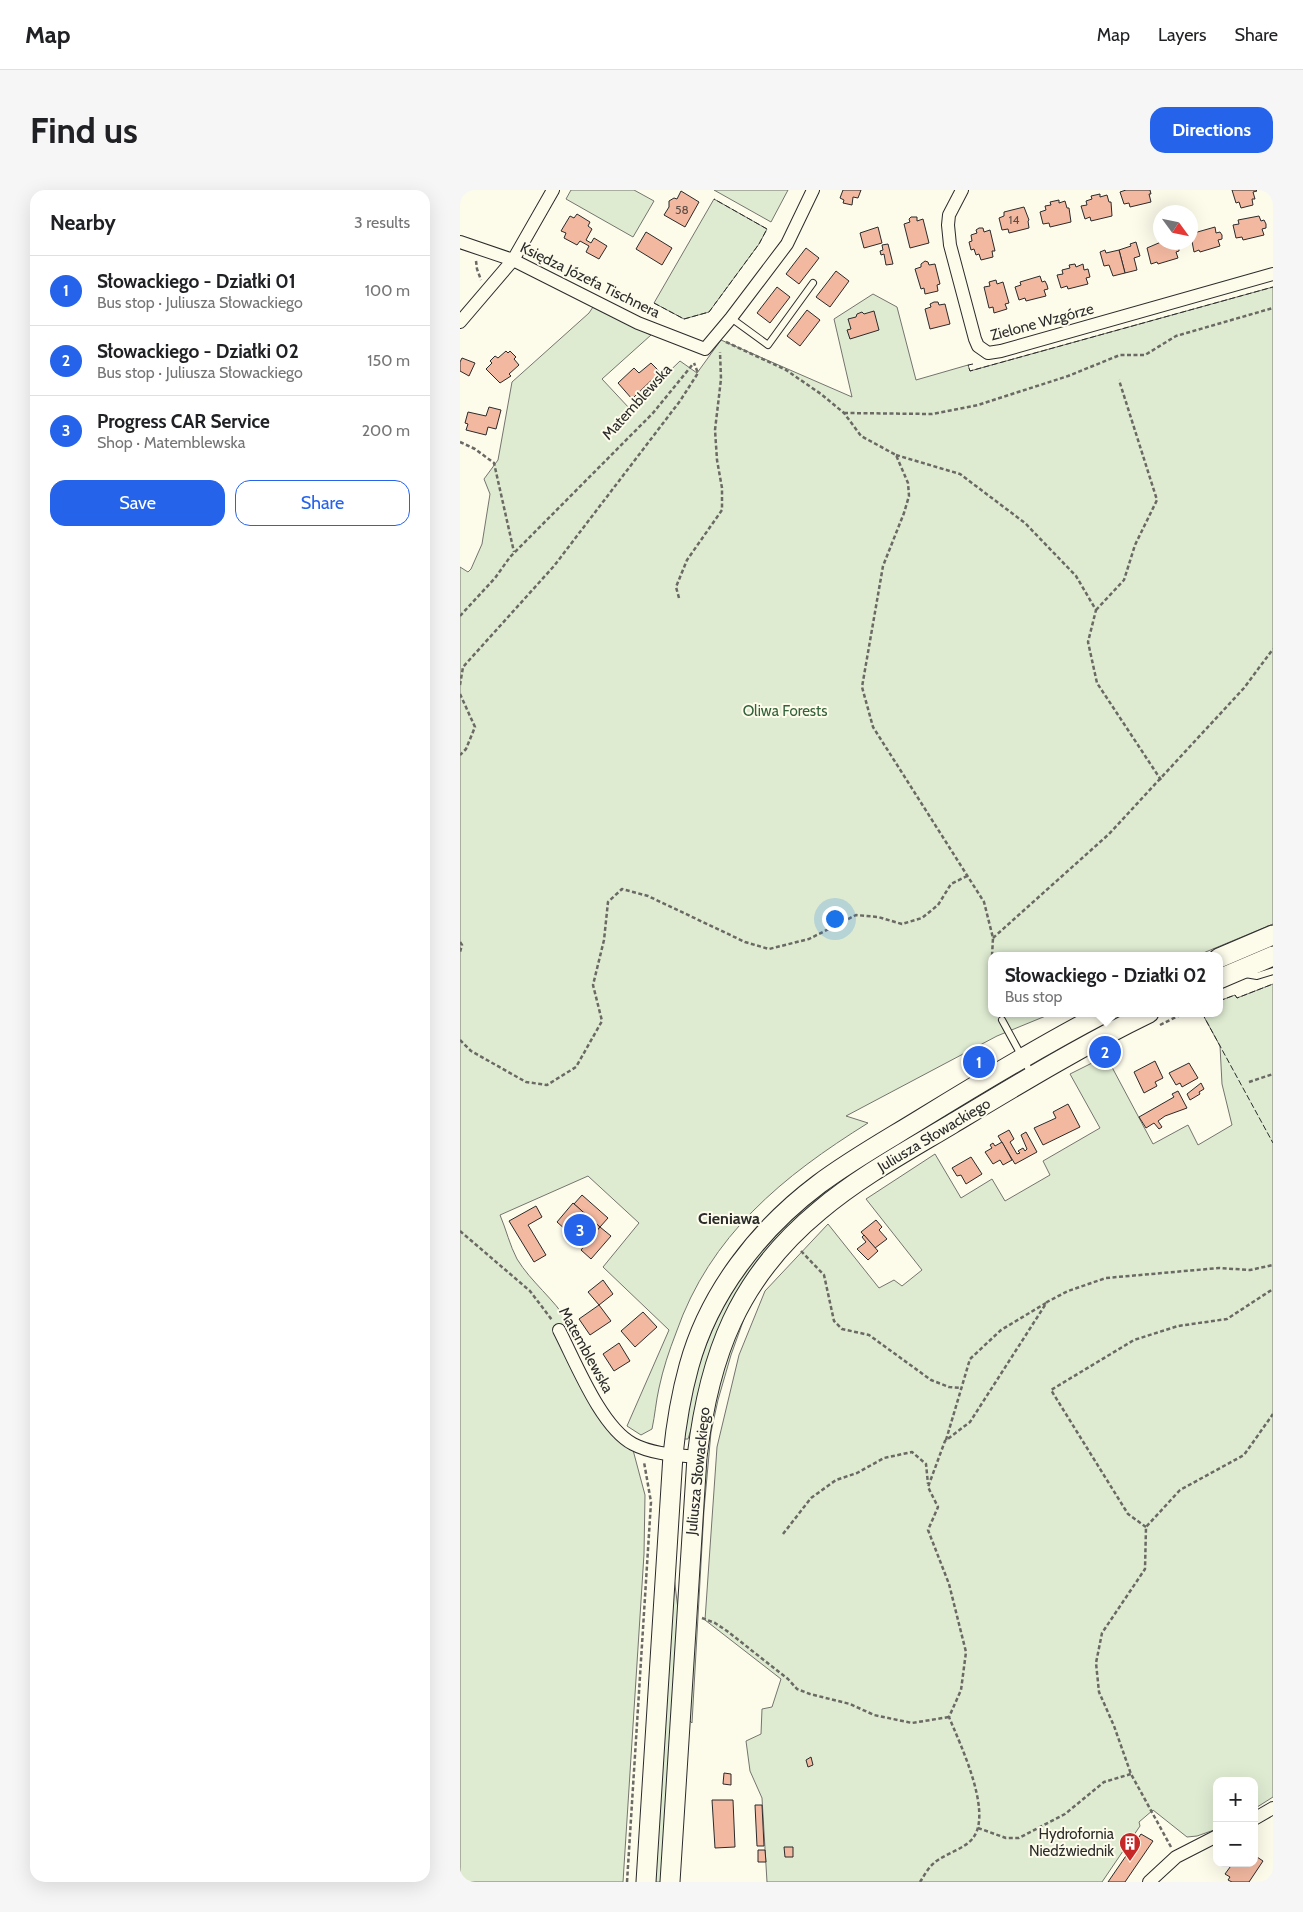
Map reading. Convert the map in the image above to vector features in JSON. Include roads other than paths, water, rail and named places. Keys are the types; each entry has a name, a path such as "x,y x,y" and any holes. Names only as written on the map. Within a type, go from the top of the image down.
{"main road":[{"path":"1223,956 1273,935"},
{"path":"1223,978 1273,956"},
{"name":"Juliusza Słowackiego","path":"646,1882 677,1416 689,1364 701,1332 717,1299 737,1267 761,1236 787,1210 818,1184 880,1144 1023,1058 1097,1017"},
{"name":"Juliusza Słowackiego","path":"670,1882 696,1457 709,1382 722,1342 734,1316 751,1285 771,1258 793,1234 820,1210 855,1184 1032,1076 1141,1017"}],"street":[{"path":"460,322 513,260 553,190"},
{"path":"731,318 786,244 813,190"},
{"name":"Zielone Wzgórze","path":"962,190 948,219 950,244 974,339 978,346 988,353 1001,351 1273,274"},
{"name":"Księdza Józefa Tischnera","path":"460,242 513,260 638,322 705,348 731,318"},
{"name":"Matemblewska","path":"559,1330 596,1403 614,1428 632,1443 646,1449 673,1455 696,1457"},
{"path":"1258,1817 1273,1808"},
{"path":"1149,1882 1176,1858 1213,1838"}],"lane":[{"path":"731,318 768,345 813,283"},
{"path":"1240,970 1247,975 1257,976 1273,972"},
{"path":"1002,1020 1032,1076"}],"place":[{"name":"Słowackiego - Działki 02","path":"1105,1052"},
{"name":"Słowackiego - Działki 01","path":"979,1062"},
{"name":"Progress CAR Service","path":"580,1230"},
{"name":"Hydrofornia Niedźwiednik","path":"1130,1862"}],"district":[{"name":"Cieniawa","path":"729,1218"}],"park label":[{"name":"Oliwa Forests","path":"785,711"}]}
